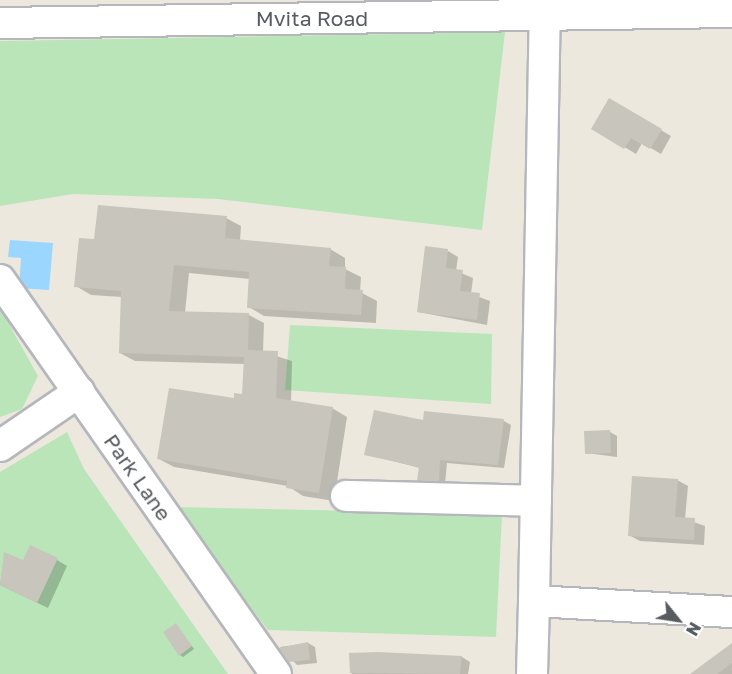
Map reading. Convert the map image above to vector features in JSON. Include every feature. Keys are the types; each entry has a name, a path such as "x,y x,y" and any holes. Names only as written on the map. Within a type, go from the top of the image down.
{"street":[{"name":"Mvita Road","path":"0,23 135,9 545,6 732,12"},
{"path":"532,674 545,6"},
{"name":"Park Lane","path":"0,280 276,674"},
{"path":"0,446 79,392"},
{"path":"346,496 536,501"},
{"path":"534,601 732,612"}],"green space":[{"path":"505,32 482,230 218,199 73,194 0,206 0,41"},
{"path":"0,308 38,376 22,409 0,417"},
{"path":"290,325 492,334 491,404 285,390"},
{"path":"67,432 84,469 228,674 0,674 0,472"},
{"path":"175,507 502,514 496,637 268,630"}],"water":[{"path":"10,240 53,243 49,290 19,288 21,258 8,257"}],"building":[{"path":"609,98 662,129 650,149 631,138 624,149 591,129"},
{"path":"98,205 227,216 225,238 331,248 329,266 346,267 345,289 363,290 361,315 247,308 249,272 174,265 169,311 249,313 248,350 278,351 276,398 333,407 319,493 286,488 287,481 157,459 169,388 234,398 234,393 242,394 244,357 119,353 121,291 74,287 79,238 94,239"},
{"path":"425,246 448,249 446,268 463,270 460,291 480,293 477,320 417,312"},
{"path":"374,410 423,420 424,411 504,419 498,465 440,460 439,481 417,481 419,467 364,455"},
{"path":"610,430 611,453 585,454 584,431"},
{"path":"632,476 678,479 675,517 695,518 694,540 628,536"},
{"path":"30,545 58,558 37,603 0,585 4,552 23,560"},
{"path":"176,623 192,646 179,656 163,632"},
{"path":"308,642 310,660 289,662 279,648"},
{"path":"732,643 732,663 717,674 690,674"},
{"path":"349,653 462,656 460,674 350,673"}]}
